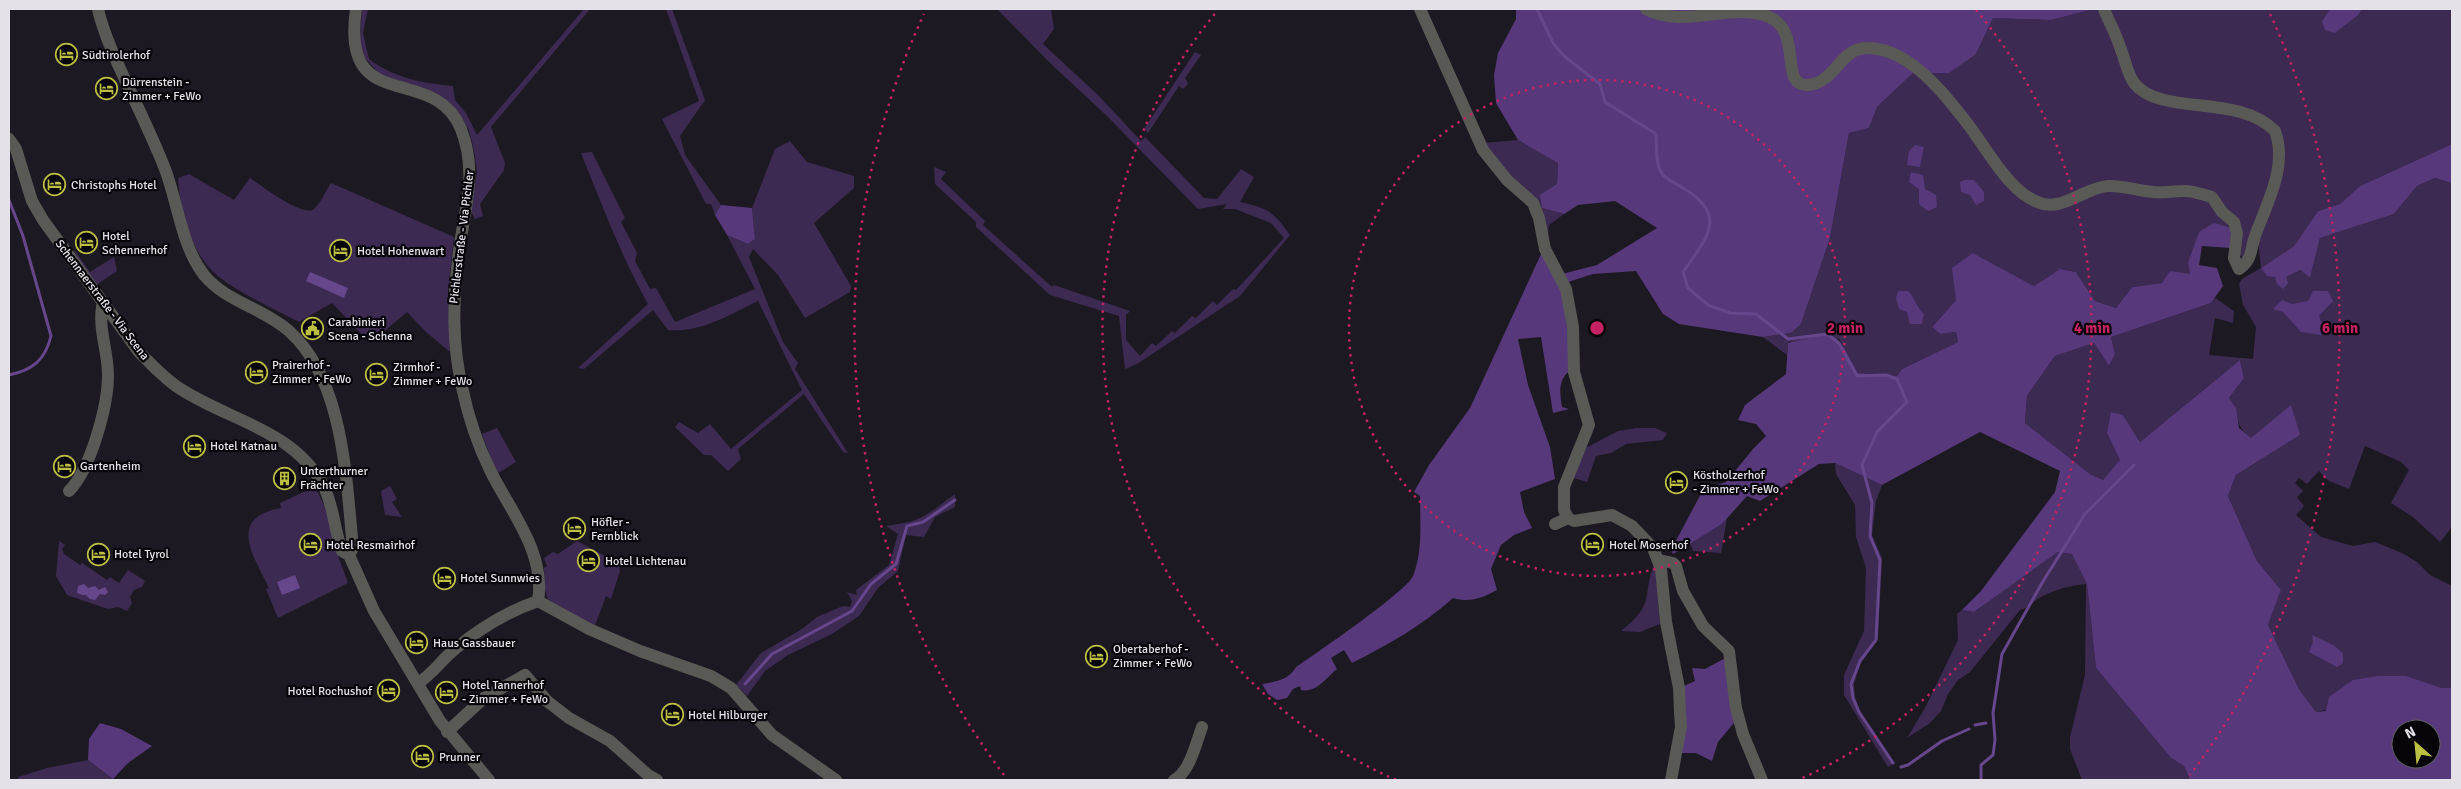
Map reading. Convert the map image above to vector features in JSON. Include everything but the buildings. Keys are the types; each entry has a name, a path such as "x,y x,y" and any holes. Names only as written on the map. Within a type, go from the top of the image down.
{"street":[{"path":"98,9 106,37 165,168 192,256 205,275 221,290 266,313 290,332 304,348 321,376 333,408 344,470 353,548 348,554"},
{"name":"Pichlerstraße - Via Pichler","path":"356,9 353,40 356,56 364,68 378,79 434,98 445,105 456,117 468,149 471,171 458,256 453,312 455,349 462,388 473,428 491,473 528,539 535,562 539,586 538,601"},
{"path":"1420,9 1484,150 1507,180 1533,203 1539,218 1545,249 1566,289 1573,327 1574,372 1589,425 1564,487 1564,510 1568,518 1574,521 1612,515 1632,526 1645,537 1659,560 1681,727 1671,780"},
{"path":"1646,9 1675,18 1754,13 1766,16 1781,24 1786,32 1790,44 1790,68 1799,82 1807,85 1817,83 1831,74 1848,55 1858,50 1879,48 1890,52 1906,60 1932,81 2009,180 2030,199 2051,206 2098,187 2110,186 2153,192 2185,190 2212,197 2222,212 2234,222 2237,233 2234,258 2240,269 2248,262 2255,237 2272,196 2279,150 2275,131 2264,122 2245,113 2223,107 2159,98 2145,93 2133,81 2104,9"},
{"name":"Schennaerstraße - Via Scena","path":"9,139 16,149 27,187 37,210 139,352 157,371 177,387 271,433 304,460 324,487 341,547 345,554 348,554 359,582 374,610 447,732 489,780"},
{"path":"70,491 75,486 88,458 101,423 108,376 100,315 103,302"},
{"path":"1555,524 1568,518"},
{"path":"1659,560 1673,563 1676,566 1683,591 1703,626 1729,651 1733,698 1762,780"},
{"path":"418,683 434,672 463,643 507,614 538,601 589,629 618,642 718,680 731,688 744,701 772,735 836,780"},
{"path":"447,732 484,698 525,675 547,701 569,718 610,742 648,775 657,780"},
{"path":"1174,780 1181,777 1202,727"}],"shaded area":[{"path":"362,9 368,9 363,33 369,59 398,75 430,83 453,86 455,100 466,113 477,135 584,9 590,9 491,127 505,163 504,170 480,204 483,216 475,219 467,204 472,204 477,172 469,130 457,111 382,77 359,51"},
{"path":"666,9 672,9 705,100 680,136 685,155 721,205 715,215 711,204 706,204 662,119 699,101"},
{"path":"997,9 1051,9 1054,29 1043,44 1099,96 1141,141 1145,137 1204,198 1217,199 1241,169 1254,177 1240,202 1257,206 1270,212 1290,235 1240,296 1137,364 1125,369 1119,316 1050,295 976,227 976,222 935,184 934,167 946,172 941,179 985,221 983,225 1052,287 1054,285 1130,311 1126,315 1126,340 1140,356 1152,343 1156,346 1172,331 1175,333 1192,316 1196,318 1213,301 1217,305 1233,289 1236,290 1284,238 1271,223 1235,209 1223,209 1227,204 1198,209 1107,116 1050,63"},
{"path":"1516,9 2094,9 2051,20 1993,18 1976,54 1949,73 1913,73 1877,107 1869,128 1849,133 1830,238 1801,324 1791,333 1763,337 1679,324 1663,314 1636,271 1593,274 1568,282 1562,274 1597,265 1657,228 1615,201 1578,205 1564,214 1542,208 1540,195 1557,184 1558,163 1518,140 1496,103 1494,75 1498,53 1516,19"},
{"path":"2094,9 2330,9 2322,21 2359,14 2362,9 2452,9 2452,144 2360,186 2340,204 2318,211 2294,246 2261,268 2258,238 2244,258 2230,248 2199,232 2190,274 2162,283 2132,287 2116,308 2095,301 2076,272 2060,269 2034,286 1973,253 1956,300 1932,327 1940,334 1956,332 1958,342 1902,369 1897,376 1858,373 1839,339 1788,342 1787,355 1763,337 1791,333 1801,324 1830,238 1849,133 1869,128 1877,107 1913,73 1976,54 1993,18 2051,20"},
{"path":"2330,9 2362,9 2359,14 2335,33 2325,30 2322,21"},
{"path":"1195,52 1201,55 1185,78 1188,84 1183,89 1179,86 1148,133 1144,129"},
{"path":"1518,140 1558,162 1557,185 1542,208 1564,214 1549,225 1548,234 1483,143"},
{"path":"790,141 807,162 854,176 854,188 814,223 851,286 850,292 805,318 778,275 753,249 749,257 783,342 798,363 795,369 848,453 843,452 804,394 738,449 741,459 728,471 711,455 704,455 675,427 679,422 698,433 710,424 731,449 802,390 758,301 714,322 692,329 668,330 653,310 584,369 578,368 648,304 620,249 581,153 592,152 625,218 621,222 637,253 635,261 650,289 656,288 675,322 755,289 727,235 748,244 755,239 752,208 775,149"},
{"path":"2452,144 2452,183 2435,178 2417,186 2394,214 2320,238 2310,278 2301,270 2286,277 2288,283 2283,289 2277,284 2275,277 2267,276 2261,268 2294,246 2318,211 2340,204 2360,186"},
{"path":"1915,145 1924,147 1920,167 1907,165 1909,151"},
{"path":"1911,172 1923,175 1925,189 1936,195 1937,207 1928,211 1919,204 1919,189 1909,182"},
{"path":"189,174 234,200 250,178 282,200 309,211 317,206 331,183 454,237 448,290 450,352 426,332 407,312 370,343 332,303 299,322 227,283 209,267 201,256 194,244 184,217 178,178"},
{"path":"2435,178 2452,183 2452,527 2440,542 2413,517 2391,503 2409,470 2401,462 2365,446 2349,489 2329,481 2319,471 2307,484 2299,478 2295,483 2303,491 2297,497 2304,506 2296,515 2321,537 2353,546 2375,542 2402,553 2417,562 2430,575 2452,586 2452,688 2441,688 2316,712 2299,689 2268,625 2281,590 2257,561 2228,496 2236,475 2300,435 2250,438 2241,428 2229,398 2244,378 2240,360 2140,442 2123,415 2107,433 2121,460 2103,480 2090,474 2025,423 2027,396 2055,356 2094,343 2109,366 2115,354 2111,337 2211,303 2215,298 2234,311 2233,323 2215,318 2209,355 2253,359 2256,327 2243,305 2239,284 2242,279 2261,268 2286,277 2302,270 2310,278 2320,238 2394,214 2417,186"},
{"path":"1974,180 1984,192 1984,201 1976,205 1970,195 1961,192 1960,182"},
{"path":"721,205 752,208 755,239 748,244 727,235 715,215"},
{"path":"2214,223 2231,228 2230,248 2202,246 2199,265 2217,268 2223,286 2211,303 2111,337 2115,354 2109,366 2094,343 2055,356 2027,396 2025,423 2090,474 2103,480 2120,460 2107,433 2111,412 2123,415 2140,442 2240,360 2244,378 2229,398 2236,408 2239,428 2251,438 2291,405 2300,435 2236,475 2228,496 2257,561 2281,590 2268,625 2299,689 2316,712 2326,711 2329,697 2353,680 2378,676 2406,676 2441,688 2452,688 2452,780 2190,780 2184,766 2171,758 2096,668 2087,584 2072,554 2058,552 1974,612 1962,610 1981,591 2055,492 2060,471 1980,432 1882,485 1835,463 1819,464 1760,501 1747,496 1722,524 1673,554 1671,550 1703,490 1726,482 1766,436 1756,424 1738,420 1745,405 1786,374 1788,343 1826,335 1838,341 1844,348 1858,373 1897,376 1902,369 1958,342 1956,332 1940,334 1932,327 1956,300 1952,268 1973,253 2034,286 2060,269 2076,272 2095,301 2116,308 2132,287 2162,283 2170,271 2190,274 2188,263 2199,232"},
{"path":"75,251 90,272 114,257 117,271 96,285 72,253"},
{"path":"1542,252 1561,286 1574,372 1567,373 1561,385 1562,407 1569,409 1553,413 1541,337 1518,339 1528,385 1550,447 1555,479 1520,492 1524,512 1532,528 1514,535 1501,545 1491,569 1497,590 1476,599 1453,598 1405,634 1352,663 1344,650 1331,658 1337,669 1317,687 1301,690 1300,686 1293,689 1287,698 1277,700 1268,694 1262,684 1286,678 1296,667 1395,595 1413,576 1420,546 1420,496 1414,492 1429,465 1470,408"},
{"path":"310,272 348,288 344,298 306,281"},
{"path":"1898,291 1908,291 1911,294 1924,314 1922,324 1910,324 1907,312 1899,309 1896,298"},
{"path":"2313,291 2328,291 2333,301 2319,316 2322,324 2321,335 2301,332 2283,312 2273,309 2282,300 2292,304 2308,301"},
{"path":"497,428 516,462 497,474 482,434"},
{"path":"1636,428 1655,428 1667,433 1663,440 1626,444 1611,453 1596,456 1587,482 1571,477 1582,450 1618,431"},
{"path":"1835,463 1882,485 1876,501 1872,535 1882,558 1878,639 1861,662 1854,684 1855,697 1860,711 1895,763 1888,767 1844,695 1844,675 1864,631 1866,568 1856,537 1855,505 1836,474"},
{"path":"390,486 397,499 392,502 402,517 385,515 381,491"},
{"path":"315,487 327,511 333,542 348,583 278,618 266,589 269,588 252,551 249,529 254,520 264,513 281,508 280,503"},
{"path":"955,494 955,507 935,517 924,537 906,535 898,571 878,588 859,616 832,634 788,655 765,671 747,696 736,685 761,653 802,629 817,617 843,606 850,607 852,601 847,592 857,595 856,590 889,565 898,534 886,526 909,522 924,516"},
{"path":"1727,518 1721,553 1693,551 1691,545 1685,546 1722,524"},
{"path":"59,541 65,545 62,549 64,554 80,565 82,563 107,580 110,577 119,583 128,570 145,581 142,587 134,590 130,597 132,603 127,611 118,607 108,609 67,595 56,576"},
{"path":"577,541 618,563 620,571 611,599 606,596 593,631 548,599 545,590 544,568 547,566 544,558 553,552 558,554"},
{"path":"2058,552 2073,554 2087,584 2096,668 2171,758 2184,766 2190,780 2082,780 2070,749 2070,737 2085,675 2086,584 2054,591 2020,610 1970,672 1958,680 1948,694 1941,711 1930,723 1907,738 1925,708 1958,640 1957,614 1962,610 1974,612"},
{"path":"1655,562 1660,624 1640,632 1621,631 1640,613 1644,606"},
{"path":"295,575 300,588 282,595 277,582"},
{"path":"84,584 88,588 95,586 99,590 105,587 108,592 105,595 100,594 95,600 90,599 86,595 77,593 78,586"},
{"path":"2312,635 2333,645 2343,653 2343,663 2337,667 2309,652 2313,642"},
{"path":"1729,656 1738,718 1718,742 1712,761 1696,753 1677,753 1679,688 1695,681 1692,668 1705,669"},
{"path":"100,723 121,729 152,746 128,763 113,779 88,760 89,739"},
{"path":"88,760 113,779 19,780 18,777 47,768"}],"waterway":[{"path":"1537,9 1553,43 1564,56 1600,84 1605,102 1656,134 1658,164 1663,175 1697,198 1706,208 1710,217 1706,238 1683,272 1688,288 1708,305 1730,313 1756,314 1788,339 1827,334 1839,343 1857,376 1886,375 1897,379 1907,402 1877,432 1862,465 1872,503 1870,536 1880,560 1876,640 1860,661 1851,684 1853,698 1859,712 1893,763"},
{"path":"9,200 23,236 51,336 45,352 37,363 25,370 9,375"},
{"path":"1981,780 1981,765 1993,755 1995,740 1993,713 2002,654 2042,583 2085,514 2134,465"},
{"path":"745,684 772,654 852,611 871,584 896,564 907,526 923,522 955,500"},
{"path":"1975,725 1986,723"},
{"path":"1901,767 1908,765 1942,741 1969,729"}],"place":[{"name":"Südtirolerhof","path":"66,55"},
{"name":"Dürrenstein - Zimmer + FeWo","path":"106,89"},
{"name":"Christophs Hotel","path":"55,185"},
{"name":"Hotel Schennerhof","path":"86,243"},
{"name":"Hotel Hohenwart","path":"341,251"},
{"name":"Carabinieri Scena - Schenna","path":"312,329"},
{"name":"Prairerhof - Zimmer + FeWo","path":"256,372"},
{"name":"Zirmhof - Zimmer + FeWo","path":"377,374"},
{"name":"Hotel Katnau","path":"194,446"},
{"name":"Gartenheim","path":"64,466"},
{"name":"Unterthurner Frächter","path":"284,478"},
{"name":"Köstholzerhof - Zimmer + FeWo","path":"1677,482"},
{"name":"Höfler - Fernblick","path":"575,529"},
{"name":"Hotel Resmairhof","path":"310,545"},
{"name":"Hotel Moserhof","path":"1593,545"},
{"name":"Hotel Tyrol","path":"98,554"},
{"name":"Hotel Lichtenau","path":"589,561"},
{"name":"Hotel Sunnwies","path":"444,578"},
{"name":"Haus Gassbauer","path":"417,643"},
{"name":"Obertaberhof - Zimmer + FeWo","path":"1097,656"},
{"name":"Hotel Rochushof","path":"388,691"},
{"name":"Hotel Tannerhof - Zimmer + FeWo","path":"446,692"},
{"name":"Hotel Hilburger","path":"672,715"},
{"name":"Prunner","path":"423,757"}]}
